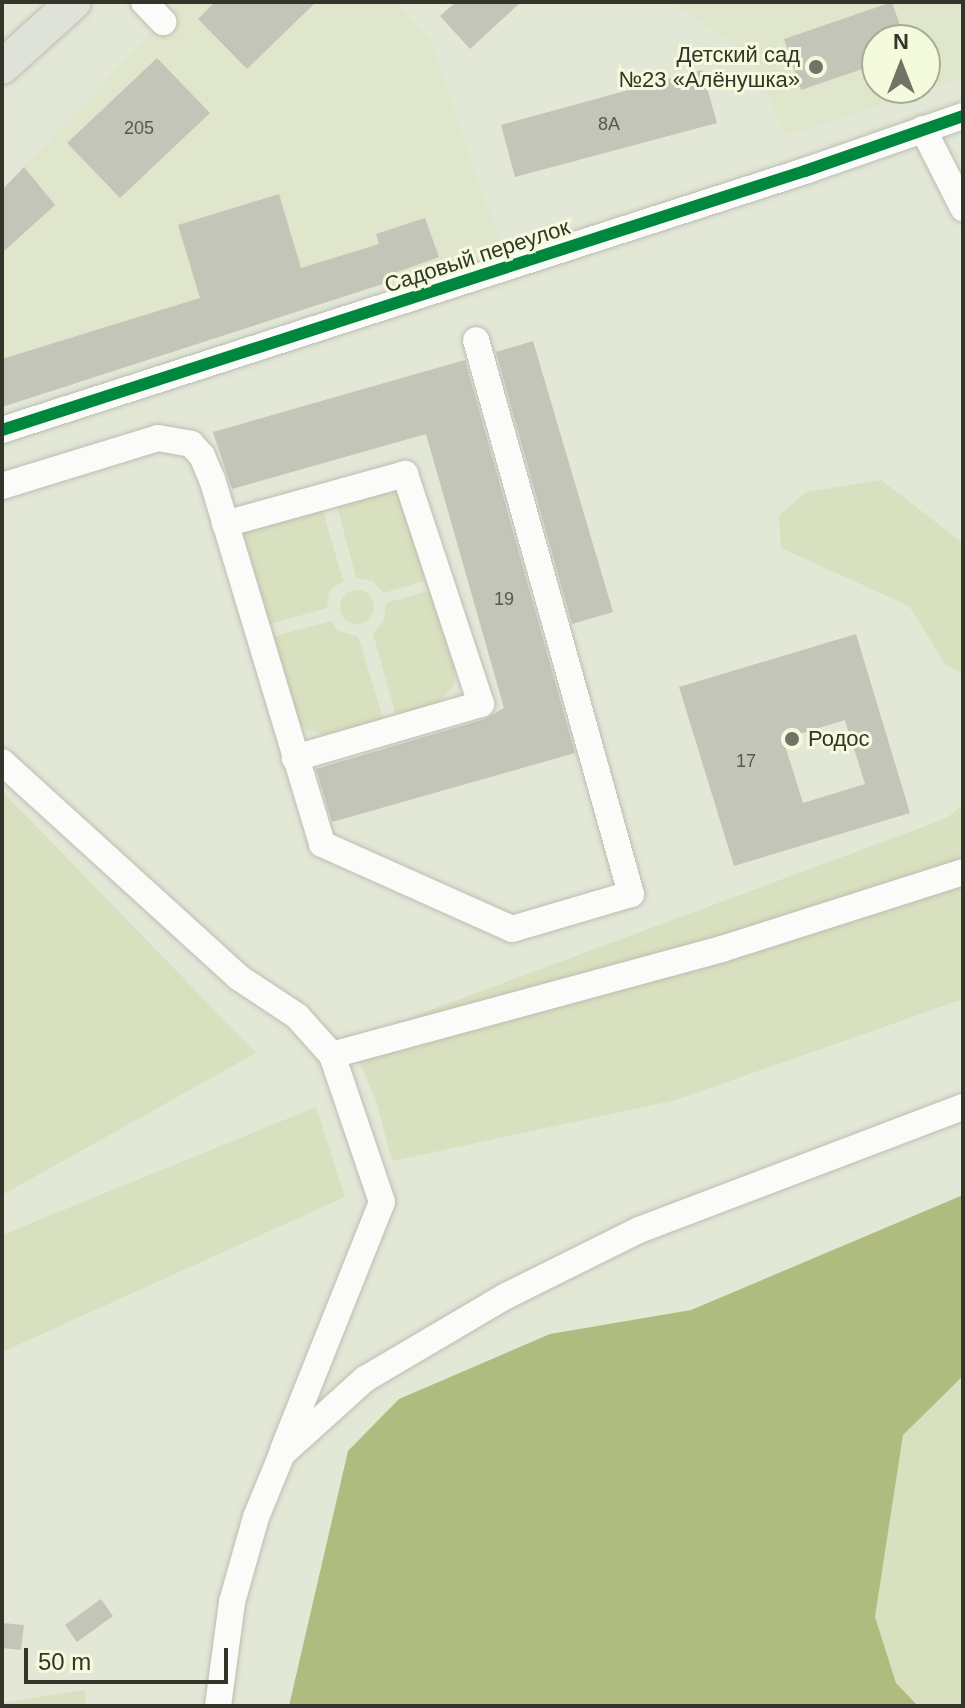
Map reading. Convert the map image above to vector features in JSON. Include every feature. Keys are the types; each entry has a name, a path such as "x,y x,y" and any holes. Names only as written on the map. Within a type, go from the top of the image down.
{"main road":[{"path":"2,67 74,2"}],"street":[{"path":"144,2 163,22"},
{"name":"Садовый переулок","path":"2,430 790,176 963,116"},
{"path":"923,129 963,208"},
{"path":"2,486 158,438 191,444 202,456 225,524 322,844 512,929 631,894 476,340"},
{"path":"225,524 405,474 481,704 295,758"},
{"path":"2,762 238,977 297,1016 332,1055 382,1202 256,1517 232,1602 218,1706"},
{"path":"332,1055 722,949 963,872"},
{"path":"282,1454 365,1379 506,1296 639,1230 963,1107"}],"shaded area":[{"path":"181,2 395,2 429,38 501,246 2,407 2,190"},
{"name":"Детский сад №23 «Алёнушка»","path":"671,2 963,2 963,79 941,86 941,24 861,24 861,104 884,104 786,135 749,55"},
{"path":"881,480 963,543 963,674 946,665 909,606 781,548 779,515 807,492"},
{"path":"393,490 401,495 431,579 383,593 373,581 356,578 336,502"},
{"path":"321,504 343,581 329,591 327,608 263,626 240,538 242,532"},
{"path":"435,589 456,666 454,685 439,702 396,716 373,633 384,621 386,603"},
{"path":"357,590 369,595 374,607 369,619 357,624 345,619 340,607 345,595"},
{"path":"331,621 338,631 358,636 383,719 325,735 305,729 296,722 268,638"},
{"path":"2,791 256,1053 2,1195"},
{"path":"963,804 963,999 676,1100 392,1161 377,1103 350,1040 947,818"},
{"path":"316,1107 345,1197 2,1352 2,1235"},
{"path":"963,1195 963,1376 903,1435 875,1617 896,1683 918,1706 289,1706 348,1451 399,1399 550,1334 691,1310"},
{"path":"963,1376 963,1706 918,1706 896,1683 875,1617 903,1435"},
{"path":"85,1690 86,1706 2,1706 2,1703"}],"building":[{"path":"215,2 316,2 247,69 198,19"},
{"path":"456,2 521,2 470,49 440,16"},
{"path":"892,2 900,24 861,24 861,69 801,90 784,39"},
{"path":"157,58 210,113 120,198 67,143"},
{"path":"702,70 717,123 515,177 501,125"},
{"path":"24,167 55,205 2,253 2,190"},
{"path":"279,194 301,268 379,244 376,234 425,218 439,257 386,276 389,282 2,407 2,359 200,298 178,225"},
{"path":"533,341 613,612 572,624 496,352"},
{"path":"465,360 575,753 332,822 316,769 485,719 504,708 426,434 232,489 213,432"},
{"path":"856,634 910,813 734,866 679,687","holes":["845,720 865,784 803,803 783,739"]},
{"path":"101,1599 113,1616 77,1642 65,1625"},
{"path":"2,1623 24,1625 21,1650 2,1648"}],"cycle path":[{"path":"2,430 805,171 963,116"}],"place":[{"name":"Детский сад №23 «Алёнушка»","path":"816,67"},
{"name":"Родос","path":"792,739"}]}
